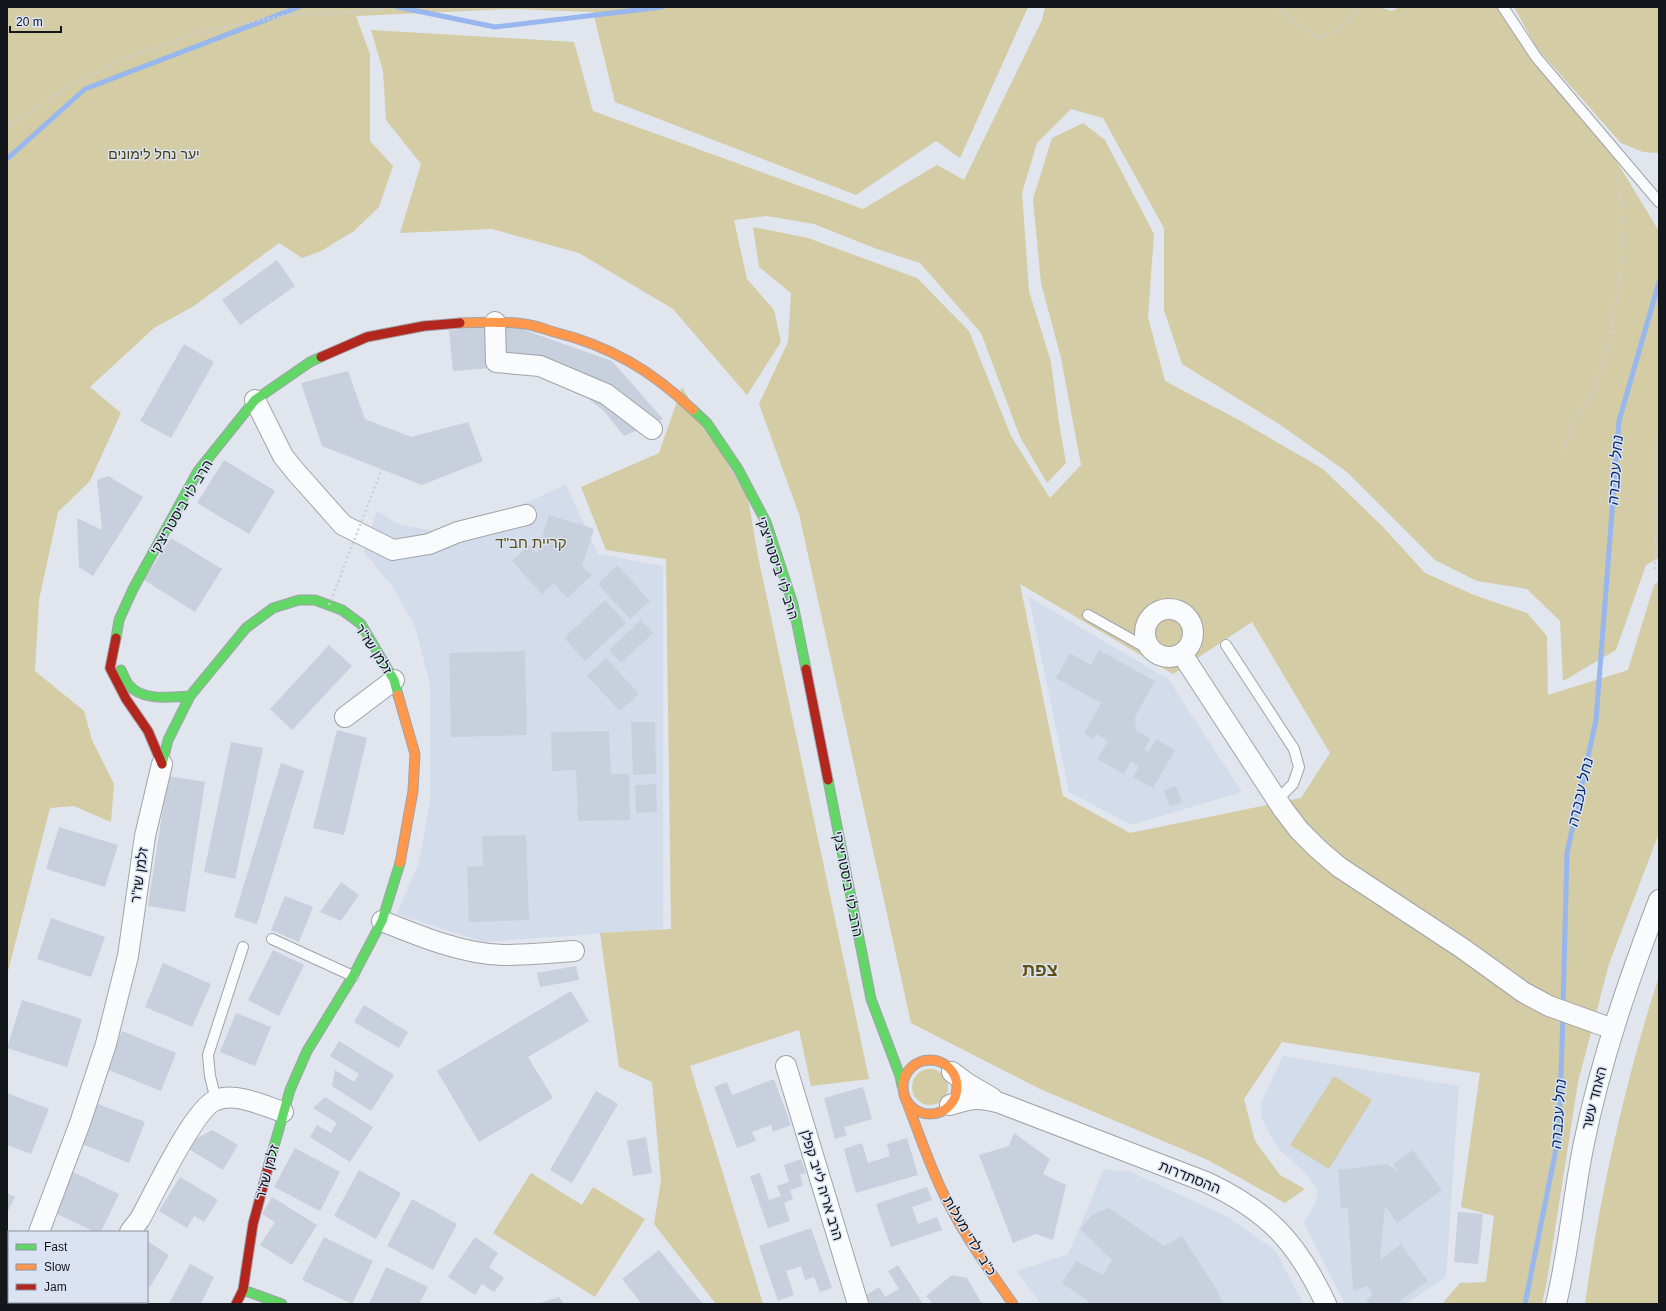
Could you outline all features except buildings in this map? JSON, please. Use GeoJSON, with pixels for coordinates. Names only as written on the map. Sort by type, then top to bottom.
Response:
{"type":"FeatureCollection","features":[{"type":"Feature","properties":{"kind":"street","name":"הרב לוי ביסטריצקי"},"geometry":{"type":"LineString","coordinates":[[162,764],[148,731],[126,699],[110,668],[119,620],[133,589],[198,471],[255,400],[310,362],[368,337],[432,325],[495,322],[525,324],[563,334],[605,348],[636,365],[673,391],[707,423],[738,469],[766,522],[793,604],[874,1008],[890,1046],[903,1091]]}},
{"type":"Feature","properties":{"kind":"street"},"geometry":{"type":"LineString","coordinates":[[495,322],[496,362],[540,366],[606,394],[652,429]]}},
{"type":"Feature","properties":{"kind":"street"},"geometry":{"type":"LineString","coordinates":[[255,400],[283,456],[343,525],[393,550],[430,544],[458,532],[526,515]]}},
{"type":"Feature","properties":{"kind":"street","name":"זלמן שז\"ר"},"geometry":{"type":"LineString","coordinates":[[38,1231],[80,1123],[108,1037],[128,956],[145,836],[168,740],[190,696],[246,628],[273,608],[299,600],[315,600],[329,604],[342,610],[361,624],[394,680],[415,754],[414,792],[403,850],[382,921],[353,976],[307,1052],[290,1090],[253,1224],[243,1290],[236,1304]]}},
{"type":"Feature","properties":{"kind":"street"},"geometry":{"type":"LineString","coordinates":[[1174,609],[1182,612],[1189,618],[1192,626],[1193,641],[1189,648],[1176,657],[1159,655],[1152,650],[1147,643],[1145,635],[1149,619],[1155,613],[1162,610],[1174,609]]}},
{"type":"Feature","properties":{"kind":"street"},"geometry":{"type":"LineString","coordinates":[[113,653],[129,685],[140,693],[153,697],[190,696]]}},
{"type":"Feature","properties":{"kind":"street"},"geometry":{"type":"LineString","coordinates":[[1182,654],[1277,800],[1299,830],[1318,849],[1339,867],[1462,948],[1523,992],[1549,1006],[1613,1029]]}},
{"type":"Feature","properties":{"kind":"street"},"geometry":{"type":"LineString","coordinates":[[345,717],[394,680]]}},
{"type":"Feature","properties":{"kind":"street","name":"האחד עשר"},"geometry":{"type":"LineString","coordinates":[[1556,1304],[1583,1144],[1595,1092],[1629,979],[1659,900]]}},
{"type":"Feature","properties":{"kind":"street"},"geometry":{"type":"LineString","coordinates":[[382,921],[433,940],[473,951],[502,955],[574,952]]}},
{"type":"Feature","properties":{"kind":"street","name":"הרב לוי ביסטריצקי"},"geometry":{"type":"LineString","coordinates":[[874,1008],[883,1025],[898,1040]]}},
{"type":"Feature","properties":{"kind":"street"},"geometry":{"type":"LineString","coordinates":[[918,1054],[944,1067],[956,1081],[957,1087],[955,1096],[943,1109],[933,1124]]}},
{"type":"Feature","properties":{"kind":"street"},"geometry":{"type":"LineString","coordinates":[[943,1109],[927,1114],[918,1112],[908,1103],[903,1091],[905,1076],[910,1068],[924,1060],[944,1067]]}},
{"type":"Feature","properties":{"kind":"street","name":"הרב אריה לייב קפלן"},"geometry":{"type":"LineString","coordinates":[[786,1066],[858,1304]]}},
{"type":"Feature","properties":{"kind":"street","name":"ההסתדרות"},"geometry":{"type":"LineString","coordinates":[[944,1067],[986,1095],[1010,1107]]}},
{"type":"Feature","properties":{"kind":"street","name":"כ\"ב ילדי מעלות"},"geometry":{"type":"LineString","coordinates":[[903,1091],[940,1185],[953,1213],[970,1242],[1013,1304]]}},
{"type":"Feature","properties":{"kind":"street"},"geometry":{"type":"LineString","coordinates":[[131,1231],[140,1219],[192,1123],[206,1106],[216,1100],[239,1098],[283,1112]]}},
{"type":"Feature","properties":{"kind":"street","name":"ההסתדרות"},"geometry":{"type":"LineString","coordinates":[[943,1109],[973,1099],[983,1098],[1206,1182],[1232,1194],[1270,1222],[1285,1238],[1301,1257],[1314,1278],[1326,1304]]}},
{"type":"Feature","properties":{"kind":"street","name":"כ\"ב ילדי מעלות"},"geometry":{"type":"LineString","coordinates":[[930,1134],[929,1146],[933,1165]]}},
{"type":"Feature","properties":{"kind":"street"},"geometry":{"type":"LineString","coordinates":[[243,1290],[282,1304]]}},
{"type":"Feature","properties":{"kind":"lane"},"geometry":{"type":"LineString","coordinates":[[1503,7],[1536,57],[1659,202]]}},
{"type":"Feature","properties":{"kind":"lane"},"geometry":{"type":"LineString","coordinates":[[1088,615],[1159,655]]}},
{"type":"Feature","properties":{"kind":"lane"},"geometry":{"type":"LineString","coordinates":[[1226,645],[1294,750],[1300,767],[1293,784],[1277,800]]}},
{"type":"Feature","properties":{"kind":"lane"},"geometry":{"type":"LineString","coordinates":[[272,939],[353,976]]}},
{"type":"Feature","properties":{"kind":"lane"},"geometry":{"type":"LineString","coordinates":[[216,1100],[210,1076],[208,1055],[243,947]]}},
{"type":"Feature","properties":{"kind":"path"},"geometry":{"type":"LineString","coordinates":[[7,127],[69,86],[126,58],[200,32],[286,15],[347,14],[391,7]]}},
{"type":"Feature","properties":{"kind":"path"},"geometry":{"type":"LineString","coordinates":[[567,7],[612,7]]}},
{"type":"Feature","properties":{"kind":"path"},"geometry":{"type":"LineString","coordinates":[[1211,7],[1275,7],[1300,27],[1318,38],[1335,32],[1363,7]]}},
{"type":"Feature","properties":{"kind":"path"},"geometry":{"type":"LineString","coordinates":[[1564,452],[1574,418],[1591,396],[1609,348],[1623,252],[1622,209],[1615,165],[1619,155]]}},
{"type":"Feature","properties":{"kind":"path"},"geometry":{"type":"LineString","coordinates":[[1655,569],[1656,455],[1659,426]]}},
{"type":"Feature","properties":{"kind":"path"},"geometry":{"type":"LineString","coordinates":[[329,604],[382,469]]}},
{"type":"Feature","properties":{"kind":"shaded area"},"geometry":{"type":"Polygon","coordinates":[[[566,485],[598,554],[663,566],[663,929],[483,942],[397,914],[419,862],[430,801],[430,684],[415,626],[392,586],[364,552],[377,511],[398,524],[443,533],[471,527],[566,485]]]}},
{"type":"Feature","properties":{"kind":"shaded area"},"geometry":{"type":"Polygon","coordinates":[[[1029,597],[1168,679],[1242,792],[1131,825],[1069,792],[1029,597]]]}},
{"type":"Feature","properties":{"kind":"shaded area"},"geometry":{"type":"Polygon","coordinates":[[[1283,1056],[1459,1086],[1446,1277],[1406,1304],[1345,1304],[1304,1223],[1315,1204],[1318,1191],[1308,1176],[1277,1147],[1261,1117],[1261,1103],[1283,1056]]]}},
{"type":"Feature","properties":{"kind":"shaded area"},"geometry":{"type":"Polygon","coordinates":[[[1104,1169],[1131,1172],[1228,1217],[1275,1250],[1303,1304],[1041,1304],[1017,1271],[1068,1254],[1104,1169]]]}},
{"type":"Feature","properties":{"kind":"green space","name":"יער נחל לימונים"},"geometry":{"type":"Polygon","coordinates":[[[7,7],[1028,7],[960,158],[936,141],[856,195],[615,102],[593,12],[512,9],[356,16],[370,54],[370,141],[393,166],[379,207],[354,231],[321,251],[302,258],[279,243],[194,306],[154,328],[90,387],[121,413],[90,481],[58,512],[39,600],[35,671],[84,711],[92,740],[114,784],[111,822],[74,806],[50,808],[7,975],[7,7]]]}},
{"type":"Feature","properties":{"kind":"green space"},"geometry":{"type":"Polygon","coordinates":[[[1045,7],[1378,7],[1392,11],[1400,7],[1499,7],[1612,154],[1659,231],[1659,558],[1646,565],[1616,650],[1563,681],[1560,621],[1527,589],[1477,581],[1435,560],[1347,472],[1279,424],[1182,364],[1164,310],[1164,228],[1103,118],[1071,109],[1037,143],[1022,193],[1029,291],[1051,362],[1066,463],[1047,483],[1020,437],[981,333],[920,263],[877,249],[814,224],[767,216],[734,220],[747,279],[774,310],[781,342],[747,395],[673,309],[579,253],[492,229],[400,233],[421,164],[386,120],[383,71],[371,30],[574,42],[593,111],[863,209],[937,165],[964,180],[1042,20],[1045,7]]]}},
{"type":"Feature","properties":{"kind":"green space"},"geometry":{"type":"Polygon","coordinates":[[[1514,7],[1659,7],[1659,153],[1643,152],[1621,143],[1536,47],[1514,7]]]}},
{"type":"Feature","properties":{"kind":"green space"},"geometry":{"type":"Polygon","coordinates":[[[1083,123],[1105,140],[1154,234],[1148,317],[1165,381],[1237,419],[1323,469],[1382,526],[1425,573],[1474,595],[1527,613],[1547,636],[1548,695],[1628,670],[1654,585],[1659,581],[1659,833],[1609,964],[1578,1082],[1547,1281],[1542,1304],[1442,1304],[1460,1283],[1486,1282],[1494,1216],[1461,1207],[1480,1073],[1282,1042],[1244,1099],[1255,1141],[1280,1175],[1305,1189],[1285,1203],[1208,1160],[1040,1089],[911,1023],[799,514],[759,404],[788,342],[791,293],[759,267],[753,227],[808,238],[917,278],[969,331],[1011,436],[1050,498],[1081,465],[1061,358],[1041,283],[1033,199],[1052,138],[1083,123]],[[1020,584],[1063,796],[1130,833],[1301,798],[1330,753],[1252,622],[1173,674],[1020,584]]]}},
{"type":"Feature","properties":{"kind":"green space"},"geometry":{"type":"Polygon","coordinates":[[[682,387],[748,498],[758,556],[869,1079],[811,1086],[799,1030],[690,1066],[763,1304],[716,1304],[654,1224],[661,1180],[652,1082],[619,1067],[600,933],[671,929],[666,559],[606,550],[581,487],[659,453],[682,387]]]}},
{"type":"Feature","properties":{"kind":"green space"},"geometry":{"type":"Polygon","coordinates":[[[1659,976],[1659,1304],[1585,1304],[1598,1221],[1615,1138],[1635,1056],[1659,976]]]}},
{"type":"Feature","properties":{"kind":"green space"},"geometry":{"type":"Polygon","coordinates":[[[930,1069],[943,1074],[948,1087],[943,1100],[930,1105],[917,1100],[912,1087],[917,1074],[930,1069]]]}},
{"type":"Feature","properties":{"kind":"green space"},"geometry":{"type":"Polygon","coordinates":[[[1334,1076],[1372,1100],[1329,1169],[1290,1145],[1334,1076]]]}},
{"type":"Feature","properties":{"kind":"green space"},"geometry":{"type":"Polygon","coordinates":[[[531,1173],[582,1205],[593,1187],[645,1219],[595,1297],[493,1233],[531,1173]]]}},
{"type":"Feature","properties":{"kind":"waterway"},"geometry":{"type":"LineString","coordinates":[[7,159],[85,89],[299,7]]}},
{"type":"Feature","properties":{"kind":"waterway"},"geometry":{"type":"LineString","coordinates":[[398,7],[495,27],[662,7]]}},
{"type":"Feature","properties":{"kind":"waterway","name":"נחל עכברה"},"geometry":{"type":"LineString","coordinates":[[1563,1006],[1567,853],[1596,720],[1619,421],[1659,282]]}},
{"type":"Feature","properties":{"kind":"waterway","name":"נחל עכברה"},"geometry":{"type":"LineString","coordinates":[[1525,1304],[1559,1134],[1563,1014]]}},
{"type":"Feature","properties":{"kind":"traffic: fast"},"geometry":{"type":"LineString","coordinates":[[116,638],[119,620],[133,589],[198,471],[255,400],[310,362],[321,357]]}},
{"type":"Feature","properties":{"kind":"traffic: fast"},"geometry":{"type":"LineString","coordinates":[[693,410],[707,423],[738,469],[766,522],[793,604],[806,669]]}},
{"type":"Feature","properties":{"kind":"traffic: fast"},"geometry":{"type":"LineString","coordinates":[[162,764],[168,740],[190,696],[246,628],[273,608],[299,600],[315,600],[342,610],[361,624],[394,680],[398,695]]}},
{"type":"Feature","properties":{"kind":"traffic: fast"},"geometry":{"type":"LineString","coordinates":[[121,670],[128,684],[141,694],[157,697],[190,696]]}},
{"type":"Feature","properties":{"kind":"traffic: fast"},"geometry":{"type":"LineString","coordinates":[[828,780],[871,999],[900,1076],[902,1086]]}},
{"type":"Feature","properties":{"kind":"traffic: fast"},"geometry":{"type":"LineString","coordinates":[[269,1164],[290,1090],[307,1051],[353,976],[382,921],[400,863]]}},
{"type":"Feature","properties":{"kind":"traffic: fast"},"geometry":{"type":"LineString","coordinates":[[243,1290],[282,1304]]}},
{"type":"Feature","properties":{"kind":"traffic: slow"},"geometry":{"type":"LineString","coordinates":[[460,323],[516,323],[535,326],[593,344],[612,352],[645,371],[693,410]]}},
{"type":"Feature","properties":{"kind":"traffic: slow"},"geometry":{"type":"LineString","coordinates":[[398,695],[415,754],[413,791],[400,863]]}},
{"type":"Feature","properties":{"kind":"traffic: slow"},"geometry":{"type":"LineString","coordinates":[[930,1060],[940,1062],[949,1068],[955,1077],[957,1087],[955,1097],[949,1106],[940,1112],[930,1114],[920,1112],[911,1106],[905,1097],[903,1087],[905,1077],[911,1068],[920,1062],[930,1060]]}},
{"type":"Feature","properties":{"kind":"traffic: slow"},"geometry":{"type":"LineString","coordinates":[[904,1095],[933,1171],[946,1200],[975,1249],[1013,1304]]}},
{"type":"Feature","properties":{"kind":"traffic: jam"},"geometry":{"type":"LineString","coordinates":[[321,357],[367,337],[424,326],[460,323]]}},
{"type":"Feature","properties":{"kind":"traffic: jam"},"geometry":{"type":"LineString","coordinates":[[116,638],[110,668],[126,699],[148,731],[162,764]]}},
{"type":"Feature","properties":{"kind":"traffic: jam"},"geometry":{"type":"LineString","coordinates":[[806,669],[828,780]]}},
{"type":"Feature","properties":{"kind":"traffic: jam"},"geometry":{"type":"LineString","coordinates":[[236,1304],[243,1290],[253,1224],[269,1164]]}},
{"type":"Feature","properties":{"kind":"district","name":"קריית חב\"ד"},"geometry":{"type":"Point","coordinates":[531,542]}},
{"type":"Feature","properties":{"kind":"district","name":"צפת"},"geometry":{"type":"Point","coordinates":[1040,970]}}]}
